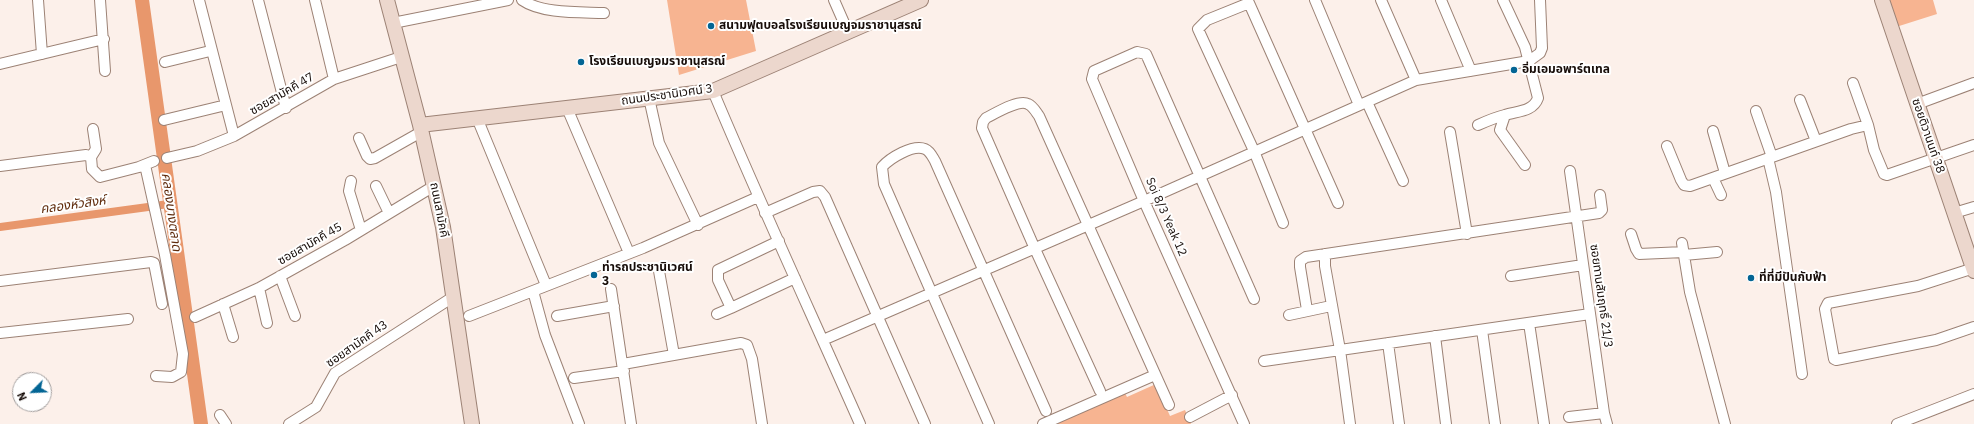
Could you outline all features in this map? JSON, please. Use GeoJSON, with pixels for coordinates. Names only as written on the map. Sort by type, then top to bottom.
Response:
{"type":"FeatureCollection","features":[{"type":"Feature","properties":{"kind":"street"},"geometry":{"type":"LineString","coordinates":[[38,0],[42,54]]}},
{"type":"Feature","properties":{"kind":"street"},"geometry":{"type":"LineString","coordinates":[[100,0],[105,71]]}},
{"type":"Feature","properties":{"kind":"street"},"geometry":{"type":"LineString","coordinates":[[198,0],[210,51],[234,136]]}},
{"type":"Feature","properties":{"kind":"street"},"geometry":{"type":"LineString","coordinates":[[258,0],[286,108]]}},
{"type":"Feature","properties":{"kind":"street"},"geometry":{"type":"LineString","coordinates":[[315,0],[334,79]]}},
{"type":"Feature","properties":{"kind":"street","name":"ถนนสามัคคี"},"geometry":{"type":"LineString","coordinates":[[387,0],[420,128],[443,227],[472,424]]}},
{"type":"Feature","properties":{"kind":"street"},"geometry":{"type":"LineString","coordinates":[[393,23],[508,0]]}},
{"type":"Feature","properties":{"kind":"street"},"geometry":{"type":"LineString","coordinates":[[522,0],[534,7],[549,5],[604,13]]}},
{"type":"Feature","properties":{"kind":"street"},"geometry":{"type":"LineString","coordinates":[[834,0],[848,32]]}},
{"type":"Feature","properties":{"kind":"street","name":"ถนนประชานิเวศน์ 3"},"geometry":{"type":"LineString","coordinates":[[420,128],[477,118],[713,91],[848,32],[901,4],[921,0]]}},
{"type":"Feature","properties":{"kind":"street"},"geometry":{"type":"LineString","coordinates":[[1315,0],[1363,103],[1403,181]]}},
{"type":"Feature","properties":{"kind":"street"},"geometry":{"type":"LineString","coordinates":[[1381,0],[1416,80]]}},
{"type":"Feature","properties":{"kind":"street"},"geometry":{"type":"LineString","coordinates":[[1441,0],[1471,71]]}},
{"type":"Feature","properties":{"kind":"street"},"geometry":{"type":"LineString","coordinates":[[1478,125],[1505,115],[1522,112],[1536,103],[1538,98],[1529,61],[1503,0]]}},
{"type":"Feature","properties":{"kind":"street"},"geometry":{"type":"LineString","coordinates":[[823,340],[1088,226],[1305,128],[1416,80],[1529,61],[1540,53],[1542,48],[1540,0]]}},
{"type":"Feature","properties":{"kind":"street","name":"ซอยติวานนท์ 38"},"geometry":{"type":"LineString","coordinates":[[1882,0],[1974,269]]}},
{"type":"Feature","properties":{"kind":"street"},"geometry":{"type":"LineString","coordinates":[[1283,223],[1254,151],[1198,29],[1207,20],[1249,3],[1338,203]]}},
{"type":"Feature","properties":{"kind":"street"},"geometry":{"type":"LineString","coordinates":[[0,64],[104,40]]}},
{"type":"Feature","properties":{"kind":"street"},"geometry":{"type":"LineString","coordinates":[[165,62],[210,51]]}},
{"type":"Feature","properties":{"kind":"street","name":"Soi 8/3 Yeak 12"},"geometry":{"type":"LineString","coordinates":[[1199,176],[1146,54],[1137,52],[1094,71],[1092,79],[1144,201],[1244,424]]}},
{"type":"Feature","properties":{"kind":"street","name":"ซอยสามัคคี 47"},"geometry":{"type":"LineString","coordinates":[[172,158],[211,146],[234,136],[286,108],[334,79],[401,57]]}},
{"type":"Feature","properties":{"kind":"street"},"geometry":{"type":"LineString","coordinates":[[1853,83],[1868,125],[1881,170],[1884,174],[1936,159],[1974,145]]}},
{"type":"Feature","properties":{"kind":"street"},"geometry":{"type":"LineString","coordinates":[[1918,104],[1974,83]]}},
{"type":"Feature","properties":{"kind":"street"},"geometry":{"type":"LineString","coordinates":[[713,91],[765,213],[779,241],[860,424]]}},
{"type":"Feature","properties":{"kind":"street"},"geometry":{"type":"LineString","coordinates":[[648,98],[659,143],[698,225]]}},
{"type":"Feature","properties":{"kind":"street"},"geometry":{"type":"LineString","coordinates":[[1800,100],[1816,141]]}},
{"type":"Feature","properties":{"kind":"street"},"geometry":{"type":"LineString","coordinates":[[1100,391],[982,128],[983,122],[986,118],[1020,102],[1027,103],[1032,106],[1039,116],[1169,404]]}},
{"type":"Feature","properties":{"kind":"street"},"geometry":{"type":"LineString","coordinates":[[164,120],[226,105]]}},
{"type":"Feature","properties":{"kind":"street"},"geometry":{"type":"LineString","coordinates":[[567,108],[629,253]]}},
{"type":"Feature","properties":{"kind":"street"},"geometry":{"type":"LineString","coordinates":[[1756,111],[1770,158],[1776,192],[1802,374]]}},
{"type":"Feature","properties":{"kind":"street"},"geometry":{"type":"LineString","coordinates":[[1505,115],[1500,130],[1525,165]]}},
{"type":"Feature","properties":{"kind":"street"},"geometry":{"type":"LineString","coordinates":[[477,118],[546,286]]}},
{"type":"Feature","properties":{"kind":"street"},"geometry":{"type":"LineString","coordinates":[[1667,146],[1684,185],[1690,186],[1851,129],[1868,125]]}},
{"type":"Feature","properties":{"kind":"street"},"geometry":{"type":"LineString","coordinates":[[359,138],[367,156],[370,159],[376,158],[420,128]]}},
{"type":"Feature","properties":{"kind":"street"},"geometry":{"type":"LineString","coordinates":[[93,129],[96,149],[91,157],[92,169],[100,177],[150,163],[183,354],[181,372],[172,377],[156,376]]}},
{"type":"Feature","properties":{"kind":"street"},"geometry":{"type":"LineString","coordinates":[[1713,131],[1725,173]]}},
{"type":"Feature","properties":{"kind":"street"},"geometry":{"type":"LineString","coordinates":[[1450,132],[1467,234]]}},
{"type":"Feature","properties":{"kind":"street"},"geometry":{"type":"LineString","coordinates":[[989,424],[884,184],[881,173],[882,167],[886,162],[915,148],[924,148],[929,152],[935,161],[1046,411]]}},
{"type":"Feature","properties":{"kind":"street"},"geometry":{"type":"LineString","coordinates":[[0,166],[79,155],[91,157]]}},
{"type":"Feature","properties":{"kind":"street","name":"ซอยทานสัมฤทธิ์ 21/3"},"geometry":{"type":"LineString","coordinates":[[1570,171],[1604,413],[1608,424]]}},
{"type":"Feature","properties":{"kind":"street"},"geometry":{"type":"LineString","coordinates":[[1199,176],[1254,299]]}},
{"type":"Feature","properties":{"kind":"street"},"geometry":{"type":"LineString","coordinates":[[1713,178],[1721,195]]}},
{"type":"Feature","properties":{"kind":"street"},"geometry":{"type":"LineString","coordinates":[[351,181],[349,191],[361,230]]}},
{"type":"Feature","properties":{"kind":"street"},"geometry":{"type":"LineString","coordinates":[[376,186],[389,213]]}},
{"type":"Feature","properties":{"kind":"street","name":"ซอยสามัคคี 45"},"geometry":{"type":"LineString","coordinates":[[195,317],[259,288],[361,230],[434,186]]}},
{"type":"Feature","properties":{"kind":"street"},"geometry":{"type":"LineString","coordinates":[[765,213],[813,192],[820,191],[825,196],[925,424]]}},
{"type":"Feature","properties":{"kind":"street"},"geometry":{"type":"LineString","coordinates":[[1306,310],[1300,261],[1306,257],[1467,234],[1601,212],[1600,195]]}},
{"type":"Feature","properties":{"kind":"street"},"geometry":{"type":"LineString","coordinates":[[469,316],[698,225],[758,197]]}},
{"type":"Feature","properties":{"kind":"street"},"geometry":{"type":"LineString","coordinates":[[1954,213],[1974,207]]}},
{"type":"Feature","properties":{"kind":"street"},"geometry":{"type":"LineString","coordinates":[[1631,234],[1636,249],[1640,254],[1684,250],[1717,252]]}},
{"type":"Feature","properties":{"kind":"street"},"geometry":{"type":"LineString","coordinates":[[730,308],[718,280],[718,270],[779,241]]}},
{"type":"Feature","properties":{"kind":"street"},"geometry":{"type":"LineString","coordinates":[[1684,250],[1690,292],[1726,424]]}},
{"type":"Feature","properties":{"kind":"street"},"geometry":{"type":"LineString","coordinates":[[1326,254],[1325,266],[1340,350],[1350,424]]}},
{"type":"Feature","properties":{"kind":"street"},"geometry":{"type":"LineString","coordinates":[[0,281],[150,262],[154,263],[157,270],[162,304]]}},
{"type":"Feature","properties":{"kind":"street"},"geometry":{"type":"LineString","coordinates":[[1511,276],[1583,265]]}},
{"type":"Feature","properties":{"kind":"street"},"geometry":{"type":"LineString","coordinates":[[1974,269],[1918,286],[1828,303],[1825,309],[1834,359],[1836,360],[1936,340],[1974,327]]}},
{"type":"Feature","properties":{"kind":"street"},"geometry":{"type":"LineString","coordinates":[[659,271],[674,355]]}},
{"type":"Feature","properties":{"kind":"street"},"geometry":{"type":"LineString","coordinates":[[280,276],[295,316]]}},
{"type":"Feature","properties":{"kind":"street"},"geometry":{"type":"LineString","coordinates":[[717,314],[795,278]]}},
{"type":"Feature","properties":{"kind":"street"},"geometry":{"type":"LineString","coordinates":[[259,288],[267,323]]}},
{"type":"Feature","properties":{"kind":"street"},"geometry":{"type":"LineString","coordinates":[[611,289],[631,424]]}},
{"type":"Feature","properties":{"kind":"street"},"geometry":{"type":"LineString","coordinates":[[533,290],[545,335],[579,424]]}},
{"type":"Feature","properties":{"kind":"street","name":"ซอยสามัคคี 43"},"geometry":{"type":"LineString","coordinates":[[289,424],[316,407],[335,373],[453,297]]}},
{"type":"Feature","properties":{"kind":"street"},"geometry":{"type":"LineString","coordinates":[[223,304],[233,337]]}},
{"type":"Feature","properties":{"kind":"street"},"geometry":{"type":"LineString","coordinates":[[557,316],[614,306]]}},
{"type":"Feature","properties":{"kind":"street"},"geometry":{"type":"LineString","coordinates":[[1289,315],[1306,310],[1331,306]]}},
{"type":"Feature","properties":{"kind":"street"},"geometry":{"type":"LineString","coordinates":[[1264,361],[1590,314]]}},
{"type":"Feature","properties":{"kind":"street"},"geometry":{"type":"LineString","coordinates":[[0,333],[128,319]]}},
{"type":"Feature","properties":{"kind":"street"},"geometry":{"type":"LineString","coordinates":[[1530,323],[1544,424]]}},
{"type":"Feature","properties":{"kind":"street"},"geometry":{"type":"LineString","coordinates":[[1482,330],[1495,424]]}},
{"type":"Feature","properties":{"kind":"street"},"geometry":{"type":"LineString","coordinates":[[1434,336],[1446,424]]}},
{"type":"Feature","properties":{"kind":"street"},"geometry":{"type":"LineString","coordinates":[[574,378],[674,355],[741,343],[747,345],[752,359],[762,424]]}},
{"type":"Feature","properties":{"kind":"street"},"geometry":{"type":"LineString","coordinates":[[1388,343],[1399,424]]}},
{"type":"Feature","properties":{"kind":"street"},"geometry":{"type":"LineString","coordinates":[[1043,424],[1155,375]]}},
{"type":"Feature","properties":{"kind":"street"},"geometry":{"type":"LineString","coordinates":[[1897,424],[1974,394]]}},
{"type":"Feature","properties":{"kind":"street"},"geometry":{"type":"LineString","coordinates":[[1190,417],[1232,396]]}},
{"type":"Feature","properties":{"kind":"street"},"geometry":{"type":"LineString","coordinates":[[1569,417],[1604,413]]}},
{"type":"Feature","properties":{"kind":"street"},"geometry":{"type":"LineString","coordinates":[[220,415],[226,424]]}},
{"type":"Feature","properties":{"kind":"shaded area","name":"สนามฟุตบอลโรงเรียนเบญจมราชานุสรณ์"},"geometry":{"type":"Polygon","coordinates":[[[667,0],[746,0],[756,51],[679,75],[667,0]]]}},
{"type":"Feature","properties":{"kind":"shaded area"},"geometry":{"type":"Polygon","coordinates":[[[1887,0],[1933,0],[1937,14],[1896,27],[1887,0]]]}},
{"type":"Feature","properties":{"kind":"shaded area"},"geometry":{"type":"Polygon","coordinates":[[[1156,384],[1170,416],[1185,410],[1191,424],[1054,424],[1125,393],[1127,397],[1156,384]]]}},
{"type":"Feature","properties":{"kind":"waterway","name":"คลองบางตลาด"},"geometry":{"type":"LineString","coordinates":[[142,0],[201,424]]}},
{"type":"Feature","properties":{"kind":"waterway","name":"คลองหัวสิงห์"},"geometry":{"type":"LineString","coordinates":[[161,205],[170,204]]}},
{"type":"Feature","properties":{"kind":"waterway","name":"คลองหัวสิงห์"},"geometry":{"type":"LineString","coordinates":[[0,227],[148,207]]}},
{"type":"Feature","properties":{"kind":"place","name":"สนามฟุตบอลโรงเรียนเบญจมราชานุสรณ์"},"geometry":{"type":"Point","coordinates":[711,26]}},
{"type":"Feature","properties":{"kind":"place","name":"โรงเรียนเบญจมราชานุสรณ์"},"geometry":{"type":"Point","coordinates":[581,62]}},
{"type":"Feature","properties":{"kind":"place","name":"อิ่มเอมอพาร์ตเทล"},"geometry":{"type":"Point","coordinates":[1514,70]}},
{"type":"Feature","properties":{"kind":"place","name":"ท่ารถประชานิเวศน์ 3"},"geometry":{"type":"Point","coordinates":[594,275]}},
{"type":"Feature","properties":{"kind":"place","name":"ที่ที่มีปันกับฟ้า"},"geometry":{"type":"Point","coordinates":[1751,278]}}]}
